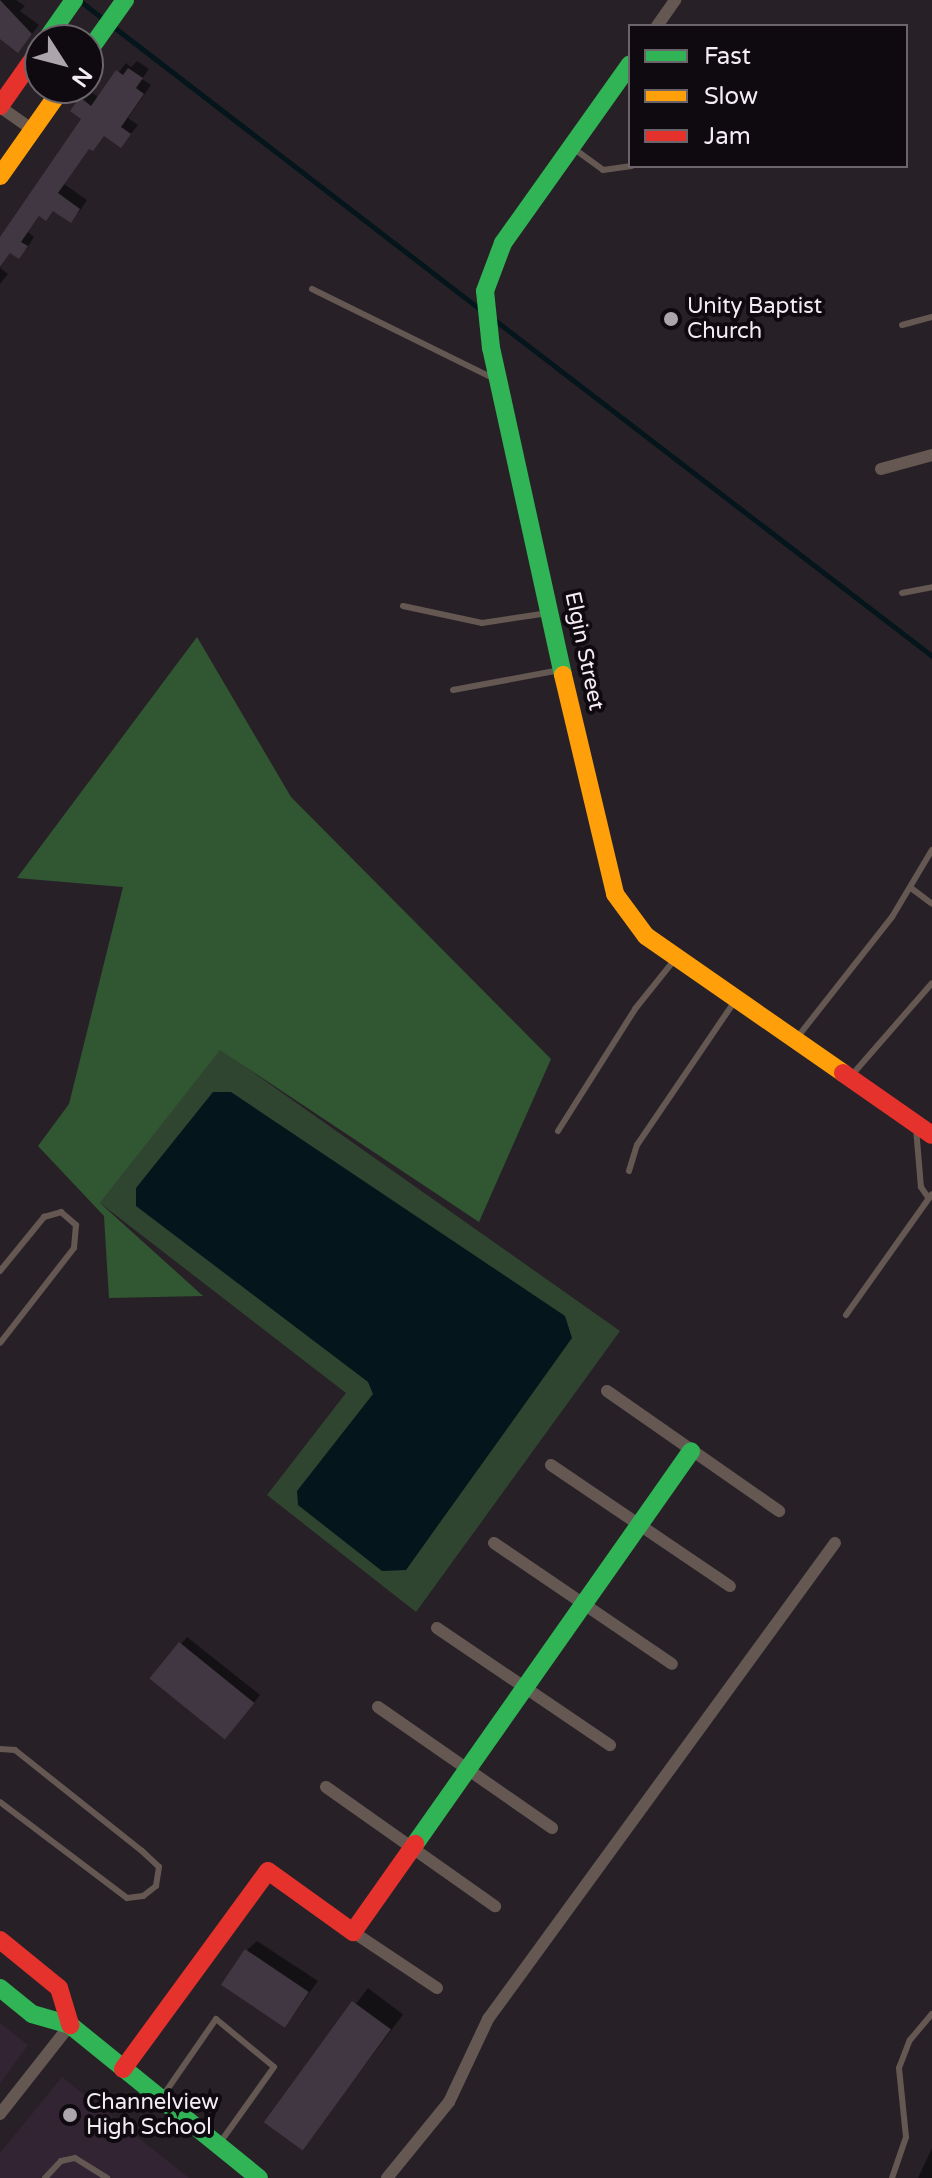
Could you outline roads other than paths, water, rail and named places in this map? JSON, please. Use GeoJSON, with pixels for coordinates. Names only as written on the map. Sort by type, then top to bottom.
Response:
{"type":"FeatureCollection","features":[{"type":"Feature","properties":{"kind":"street"},"geometry":{"type":"LineString","coordinates":[[57,24],[74,0]]}},
{"type":"Feature","properties":{"kind":"street"},"geometry":{"type":"LineString","coordinates":[[104,30],[125,0]]}},
{"type":"Feature","properties":{"kind":"street"},"geometry":{"type":"LineString","coordinates":[[658,24],[675,0]]}},
{"type":"Feature","properties":{"kind":"street","name":"Elgin Street"},"geometry":{"type":"LineString","coordinates":[[628,67],[490,266],[487,327],[615,894],[646,936],[675,959],[932,1135]]}},
{"type":"Feature","properties":{"kind":"street"},"geometry":{"type":"LineString","coordinates":[[24,72],[0,106],[33,130]]}},
{"type":"Feature","properties":{"kind":"street"},"geometry":{"type":"LineString","coordinates":[[0,176],[51,104]]}},
{"type":"Feature","properties":{"kind":"street"},"geometry":{"type":"LineString","coordinates":[[881,469],[932,455]]}},
{"type":"Feature","properties":{"kind":"street"},"geometry":{"type":"LineString","coordinates":[[607,1391],[779,1511]]}},
{"type":"Feature","properties":{"kind":"street"},"geometry":{"type":"LineString","coordinates":[[353,1932],[691,1451]]}},
{"type":"Feature","properties":{"kind":"street"},"geometry":{"type":"LineString","coordinates":[[551,1465],[730,1586]]}},
{"type":"Feature","properties":{"kind":"street"},"geometry":{"type":"LineString","coordinates":[[494,1543],[672,1664]]}},
{"type":"Feature","properties":{"kind":"street"},"geometry":{"type":"LineString","coordinates":[[387,2178],[449,2102],[488,2019],[835,1543]]}},
{"type":"Feature","properties":{"kind":"street"},"geometry":{"type":"LineString","coordinates":[[437,1628],[610,1745]]}},
{"type":"Feature","properties":{"kind":"street"},"geometry":{"type":"LineString","coordinates":[[378,1707],[552,1828]]}},
{"type":"Feature","properties":{"kind":"street"},"geometry":{"type":"LineString","coordinates":[[326,1787],[495,1906]]}},
{"type":"Feature","properties":{"kind":"street"},"geometry":{"type":"LineString","coordinates":[[123,2069],[268,1871],[437,1988]]}},
{"type":"Feature","properties":{"kind":"street"},"geometry":{"type":"LineString","coordinates":[[0,1940],[59,1988],[70,2025]]}},
{"type":"Feature","properties":{"kind":"street"},"geometry":{"type":"LineString","coordinates":[[0,1988],[32,2014],[70,2025],[259,2178]]}},
{"type":"Feature","properties":{"kind":"street"},"geometry":{"type":"LineString","coordinates":[[0,2114],[70,2025]]}},
{"type":"Feature","properties":{"kind":"lane"},"geometry":{"type":"LineString","coordinates":[[571,147],[603,170],[628,167]]}},
{"type":"Feature","properties":{"kind":"lane"},"geometry":{"type":"LineString","coordinates":[[312,289],[498,381]]}},
{"type":"Feature","properties":{"kind":"lane"},"geometry":{"type":"LineString","coordinates":[[902,325],[932,317]]}},
{"type":"Feature","properties":{"kind":"lane"},"geometry":{"type":"LineString","coordinates":[[902,593],[932,587]]}},
{"type":"Feature","properties":{"kind":"lane"},"geometry":{"type":"LineString","coordinates":[[403,606],[482,623],[551,613]]}},
{"type":"Feature","properties":{"kind":"lane"},"geometry":{"type":"LineString","coordinates":[[453,690],[563,669]]}},
{"type":"Feature","properties":{"kind":"lane"},"geometry":{"type":"LineString","coordinates":[[794,1042],[911,888],[932,850]]}},
{"type":"Feature","properties":{"kind":"lane"},"geometry":{"type":"LineString","coordinates":[[911,888],[932,904]]}},
{"type":"Feature","properties":{"kind":"lane"},"geometry":{"type":"LineString","coordinates":[[558,1131],[617,1034],[675,959]]}},
{"type":"Feature","properties":{"kind":"lane"},"geometry":{"type":"LineString","coordinates":[[848,1078],[932,983]]}},
{"type":"Feature","properties":{"kind":"lane"},"geometry":{"type":"LineString","coordinates":[[629,1171],[637,1145],[735,1001]]}},
{"type":"Feature","properties":{"kind":"lane"},"geometry":{"type":"LineString","coordinates":[[846,1315],[930,1195],[921,1187],[916,1124]]}},
{"type":"Feature","properties":{"kind":"lane"},"geometry":{"type":"LineString","coordinates":[[0,1271],[44,1217],[61,1212],[76,1225],[78,1240],[0,1343]]}},
{"type":"Feature","properties":{"kind":"lane"},"geometry":{"type":"LineString","coordinates":[[0,1749],[15,1750],[142,1851],[159,1867],[156,1886],[143,1896],[127,1898],[0,1802]]}},
{"type":"Feature","properties":{"kind":"lane"},"geometry":{"type":"LineString","coordinates":[[892,2178],[906,2137],[899,2068],[910,2040],[932,2014]]}},
{"type":"Feature","properties":{"kind":"lane"},"geometry":{"type":"LineString","coordinates":[[160,2100],[216,2019],[274,2067],[218,2145]]}},
{"type":"Feature","properties":{"kind":"lane"},"geometry":{"type":"LineString","coordinates":[[45,2178],[61,2161],[75,2158],[107,2178]]}},
{"type":"Feature","properties":{"kind":"waterway"},"geometry":{"type":"LineString","coordinates":[[80,1],[481,310]]}},
{"type":"Feature","properties":{"kind":"waterway"},"geometry":{"type":"LineString","coordinates":[[492,318],[932,656]]}},
{"type":"Feature","properties":{"kind":"place","name":"Unity Baptist Church"},"geometry":{"type":"Point","coordinates":[671,319]}},
{"type":"Feature","properties":{"kind":"place","name":"Channelview High School"},"geometry":{"type":"Point","coordinates":[70,2115]}}]}
